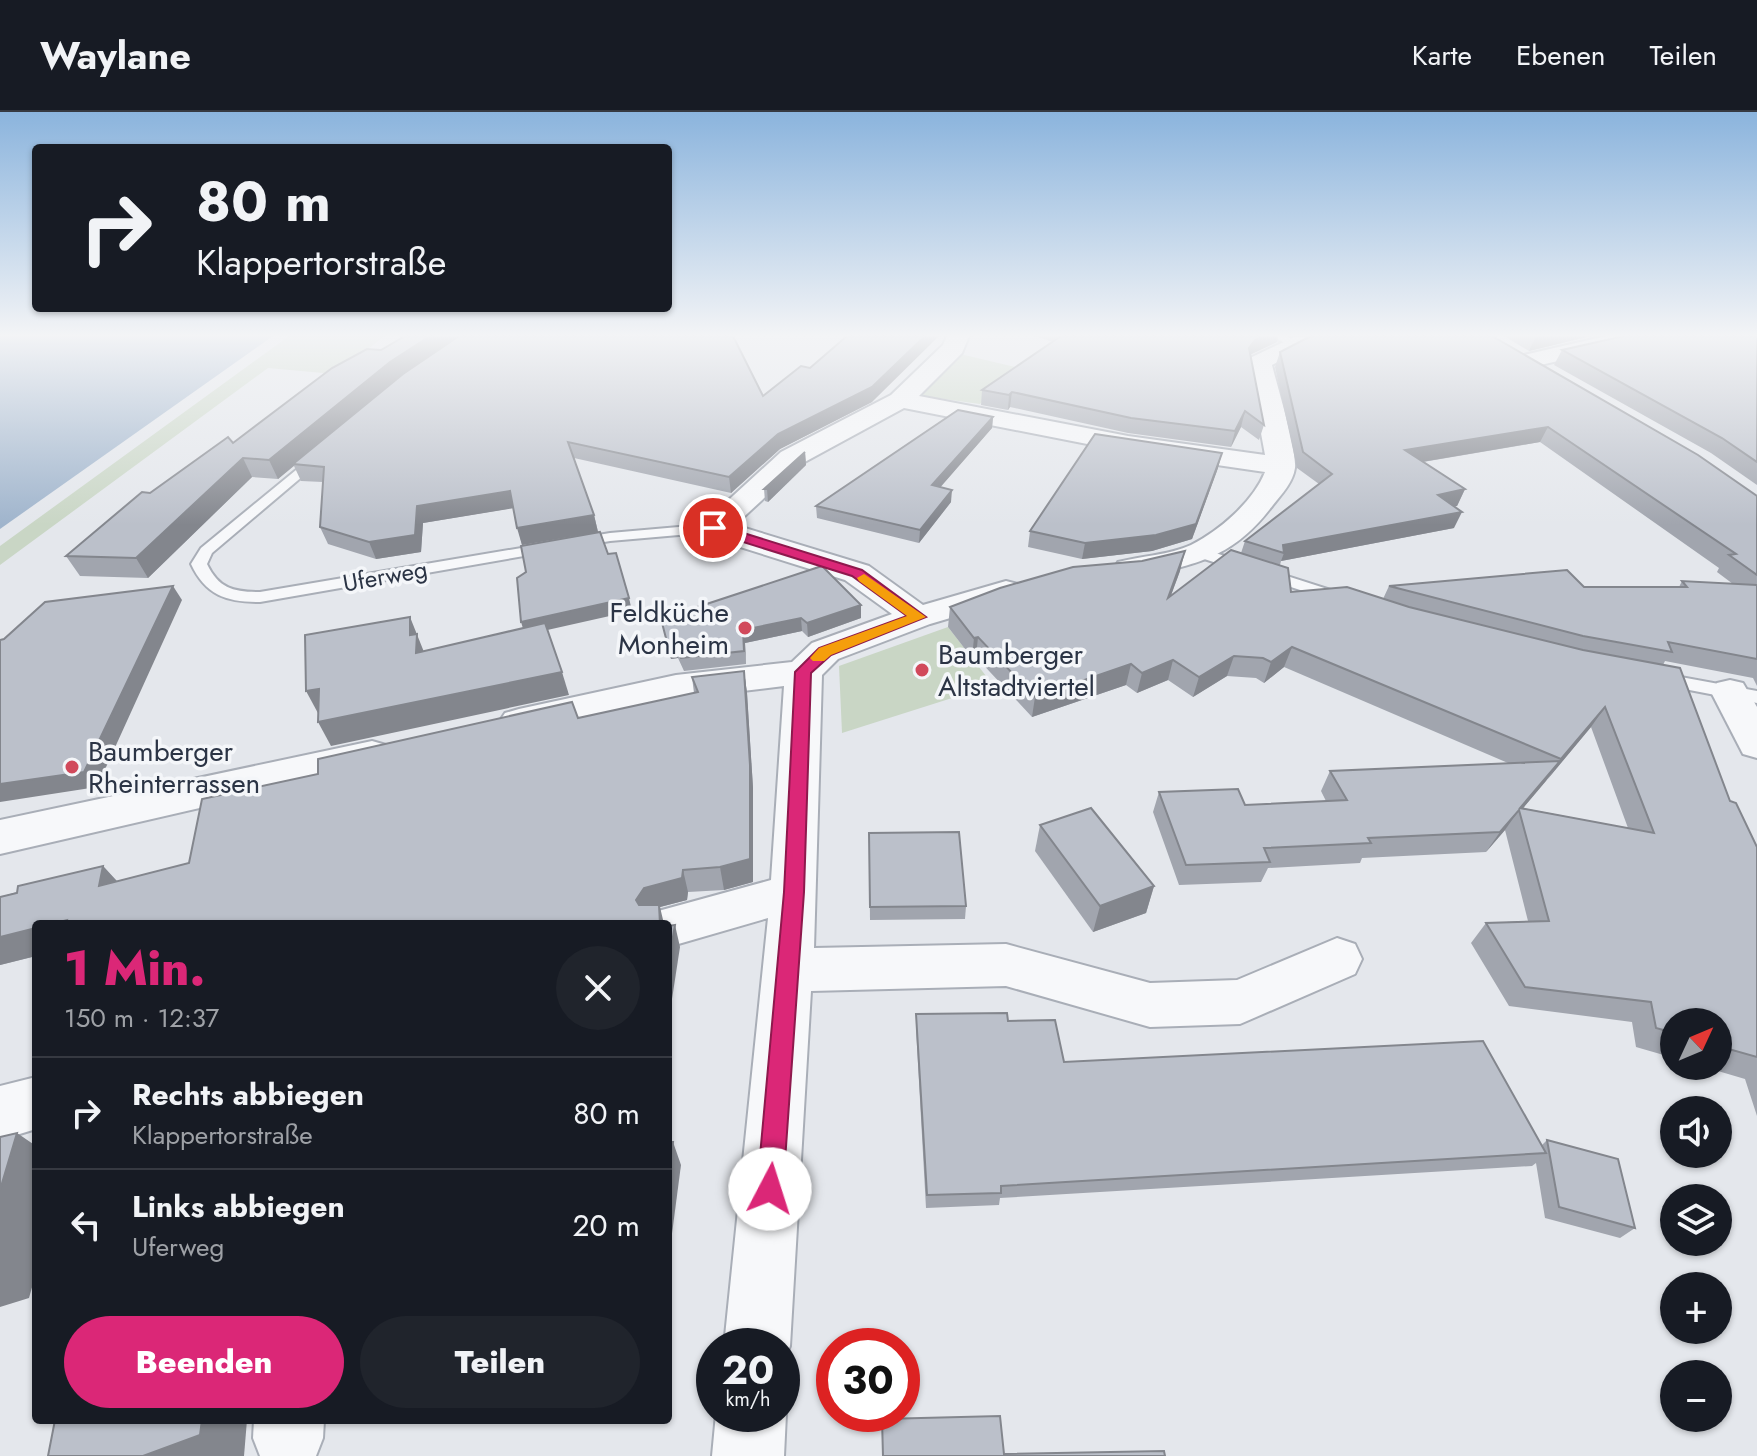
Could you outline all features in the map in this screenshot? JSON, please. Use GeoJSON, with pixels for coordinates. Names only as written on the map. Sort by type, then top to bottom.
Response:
{"type":"FeatureCollection","features":[{"type":"Feature","properties":{"kind":"street"},"geometry":{"type":"LineString","coordinates":[[1095,571],[1137,568],[1200,553],[1233,531],[1251,514],[1275,483],[1281,466],[1267,399]]}},
{"type":"Feature","properties":{"kind":"street"},"geometry":{"type":"LineString","coordinates":[[713,528],[791,458],[900,400],[1128,444],[1281,466]]}},
{"type":"Feature","properties":{"kind":"street","name":"Uferweg"},"geometry":{"type":"LineString","coordinates":[[713,528],[857,573],[918,617]]}},
{"type":"Feature","properties":{"kind":"street"},"geometry":{"type":"LineString","coordinates":[[490,729],[676,687],[803,672],[825,651],[918,617],[1037,582]]}},
{"type":"Feature","properties":{"kind":"street"},"geometry":{"type":"LineString","coordinates":[[758,1328],[794,892],[803,672]]}},
{"type":"Feature","properties":{"kind":"street"},"geometry":{"type":"LineString","coordinates":[[1743,695],[1757,744]]}},
{"type":"Feature","properties":{"kind":"street"},"geometry":{"type":"LineString","coordinates":[[0,837],[397,750]]}},
{"type":"Feature","properties":{"kind":"street"},"geometry":{"type":"LineString","coordinates":[[672,926],[794,892]]}},
{"type":"Feature","properties":{"kind":"street"},"geometry":{"type":"LineString","coordinates":[[788,970],[1006,965],[1150,1005],[1240,1002],[1337,959]]}},
{"type":"Feature","properties":{"kind":"street"},"geometry":{"type":"LineString","coordinates":[[0,1113],[32,1104]]}},
{"type":"Feature","properties":{"kind":"street"},"geometry":{"type":"LineString","coordinates":[[748,1456],[750,1432]]}},
{"type":"Feature","properties":{"kind":"lane","name":"Uferweg"},"geometry":{"type":"LineString","coordinates":[[333,443],[206,551],[199,564],[208,585],[237,597],[260,597],[610,537],[713,528]]}},
{"type":"Feature","properties":{"kind":"lane"},"geometry":{"type":"LineString","coordinates":[[1200,553],[1347,601]]}},
{"type":"Feature","properties":{"kind":"lane"},"geometry":{"type":"LineString","coordinates":[[1643,676],[1743,695]]}},
{"type":"Feature","properties":{"kind":"green space"},"geometry":{"type":"Polygon","coordinates":[[[203,399],[226,399],[0,565],[0,546],[203,399]]]}},
{"type":"Feature","properties":{"kind":"green space"},"geometry":{"type":"Polygon","coordinates":[[[942,399],[985,399],[980,404],[942,399]]]}},
{"type":"Feature","properties":{"kind":"green space"},"geometry":{"type":"Polygon","coordinates":[[[948,627],[993,685],[842,733],[839,666],[948,627]]]}},
{"type":"Feature","properties":{"kind":"water"},"geometry":{"type":"Polygon","coordinates":[[[0,399],[184,399],[0,529],[0,399]]]}},
{"type":"Feature","properties":{"kind":"building"},"geometry":{"type":"Polygon","coordinates":[[[291,399],[345,399],[269,460],[243,458],[136,558],[66,556],[142,492],[150,493],[228,437],[233,443],[291,399]]]}},
{"type":"Feature","properties":{"kind":"building"},"geometry":{"type":"Polygon","coordinates":[[[373,399],[849,399],[778,434],[729,477],[568,442],[594,515],[517,528],[510,491],[417,506],[415,535],[369,542],[320,527],[324,467],[293,464],[373,399]]]}},
{"type":"Feature","properties":{"kind":"building"},"geometry":{"type":"Polygon","coordinates":[[[1043,399],[1259,399],[1264,425],[1245,411],[1235,431],[1131,418],[1043,399]]]}},
{"type":"Feature","properties":{"kind":"building"},"geometry":{"type":"Polygon","coordinates":[[[1291,399],[1601,399],[1698,455],[1757,496],[1757,575],[1729,555],[1736,554],[1548,427],[1405,450],[1465,489],[1438,495],[1462,512],[1283,545],[1284,553],[1245,541],[1332,474],[1303,452],[1291,399]]]}},
{"type":"Feature","properties":{"kind":"building"},"geometry":{"type":"Polygon","coordinates":[[[1651,399],[1757,399],[1757,462],[1722,438],[1651,399]]]}},
{"type":"Feature","properties":{"kind":"building"},"geometry":{"type":"Polygon","coordinates":[[[958,410],[993,417],[932,485],[952,490],[920,530],[816,506],[958,410]]]}},
{"type":"Feature","properties":{"kind":"building"},"geometry":{"type":"Polygon","coordinates":[[[1095,434],[1222,453],[1196,524],[1156,535],[1085,543],[1030,531],[1095,434]]]}},
{"type":"Feature","properties":{"kind":"building"},"geometry":{"type":"Polygon","coordinates":[[[805,452],[767,489],[764,489],[805,452]]]}},
{"type":"Feature","properties":{"kind":"building"},"geometry":{"type":"Polygon","coordinates":[[[600,532],[608,554],[616,553],[629,598],[521,622],[517,578],[526,572],[521,546],[600,532]]]}},
{"type":"Feature","properties":{"kind":"building"},"geometry":{"type":"Polygon","coordinates":[[[1231,550],[1288,568],[1291,592],[1347,587],[1409,607],[1583,650],[1680,668],[1730,801],[1736,803],[1757,847],[1757,1057],[1732,1050],[1732,1008],[1660,1008],[1660,1029],[1656,1028],[1651,1002],[1525,987],[1486,923],[1549,921],[1519,810],[1500,832],[1368,838],[1371,843],[1264,848],[1270,862],[1186,865],[1159,792],[1238,789],[1245,805],[1347,800],[1330,771],[1560,761],[1520,808],[1654,833],[1605,707],[1561,759],[1292,647],[1271,662],[1263,658],[1234,656],[1199,677],[1173,660],[1142,673],[1131,664],[1035,697],[978,637],[974,638],[950,607],[1000,588],[1073,567],[1142,561],[1185,551],[1168,598],[1231,550]]]}},
{"type":"Feature","properties":{"kind":"building"},"geometry":{"type":"Polygon","coordinates":[[[822,566],[861,605],[807,623],[801,618],[743,630],[744,651],[681,658],[676,644],[668,646],[661,619],[822,566]]]}},
{"type":"Feature","properties":{"kind":"building"},"geometry":{"type":"Polygon","coordinates":[[[1567,570],[1584,587],[1687,587],[1682,581],[1757,585],[1757,659],[1668,642],[1672,652],[1583,636],[1389,586],[1567,570]]]}},
{"type":"Feature","properties":{"kind":"building"},"geometry":{"type":"Polygon","coordinates":[[[173,586],[84,772],[0,784],[0,640],[45,602],[173,586]]]}},
{"type":"Feature","properties":{"kind":"building"},"geometry":{"type":"Polygon","coordinates":[[[410,617],[410,635],[417,634],[416,653],[545,623],[562,672],[318,722],[319,689],[306,691],[305,635],[410,617]]]}},
{"type":"Feature","properties":{"kind":"building"},"geometry":{"type":"Polygon","coordinates":[[[744,671],[750,765],[750,859],[720,867],[683,870],[682,878],[644,888],[636,900],[639,905],[659,905],[660,920],[32,920],[32,929],[0,937],[0,897],[17,893],[18,886],[103,866],[99,886],[189,863],[202,799],[318,774],[318,759],[572,702],[578,718],[698,692],[692,677],[744,671]]]}},
{"type":"Feature","properties":{"kind":"building"},"geometry":{"type":"Polygon","coordinates":[[[1091,808],[1154,886],[1100,906],[1040,825],[1091,808]]]}},
{"type":"Feature","properties":{"kind":"building"},"geometry":{"type":"Polygon","coordinates":[[[959,832],[966,906],[870,907],[869,833],[959,832]]]}},
{"type":"Feature","properties":{"kind":"building"},"geometry":{"type":"Polygon","coordinates":[[[1007,1013],[1008,1021],[1055,1020],[1064,1062],[1483,1041],[1546,1153],[1001,1186],[1001,1193],[927,1195],[916,1014],[1007,1013]]]}},
{"type":"Feature","properties":{"kind":"building"},"geometry":{"type":"Polygon","coordinates":[[[17,1133],[0,1190],[0,1137],[17,1133]]]}},
{"type":"Feature","properties":{"kind":"building"},"geometry":{"type":"Polygon","coordinates":[[[1547,1140],[1618,1159],[1635,1228],[1559,1207],[1547,1140]]]}},
{"type":"Feature","properties":{"kind":"building"},"geometry":{"type":"Polygon","coordinates":[[[1000,1416],[1004,1454],[1164,1451],[1165,1456],[883,1456],[882,1432],[920,1432],[920,1418],[1000,1416]]]}},
{"type":"Feature","properties":{"kind":"building"},"geometry":{"type":"Polygon","coordinates":[[[54,1424],[201,1424],[200,1435],[143,1456],[48,1456],[54,1424]]]}},
{"type":"Feature","properties":{"kind":"slow traffic"},"geometry":{"type":"LineString","coordinates":[[818,658],[825,651],[918,617],[864,578]]}},
{"type":"Feature","properties":{"kind":"place","name":"Feldküche Monheim"},"geometry":{"type":"Point","coordinates":[745,628]}},
{"type":"Feature","properties":{"kind":"place","name":"Baumberger Altstadtviertel"},"geometry":{"type":"Point","coordinates":[922,670]}},
{"type":"Feature","properties":{"kind":"place","name":"Baumberger Rheinterrassen"},"geometry":{"type":"Point","coordinates":[72,767]}},
{"type":"Feature","properties":{"kind":"route"},"geometry":{"type":"LineString","coordinates":[[713,528],[857,573],[918,617],[825,651],[803,672],[794,892],[770,1189]]}}]}
